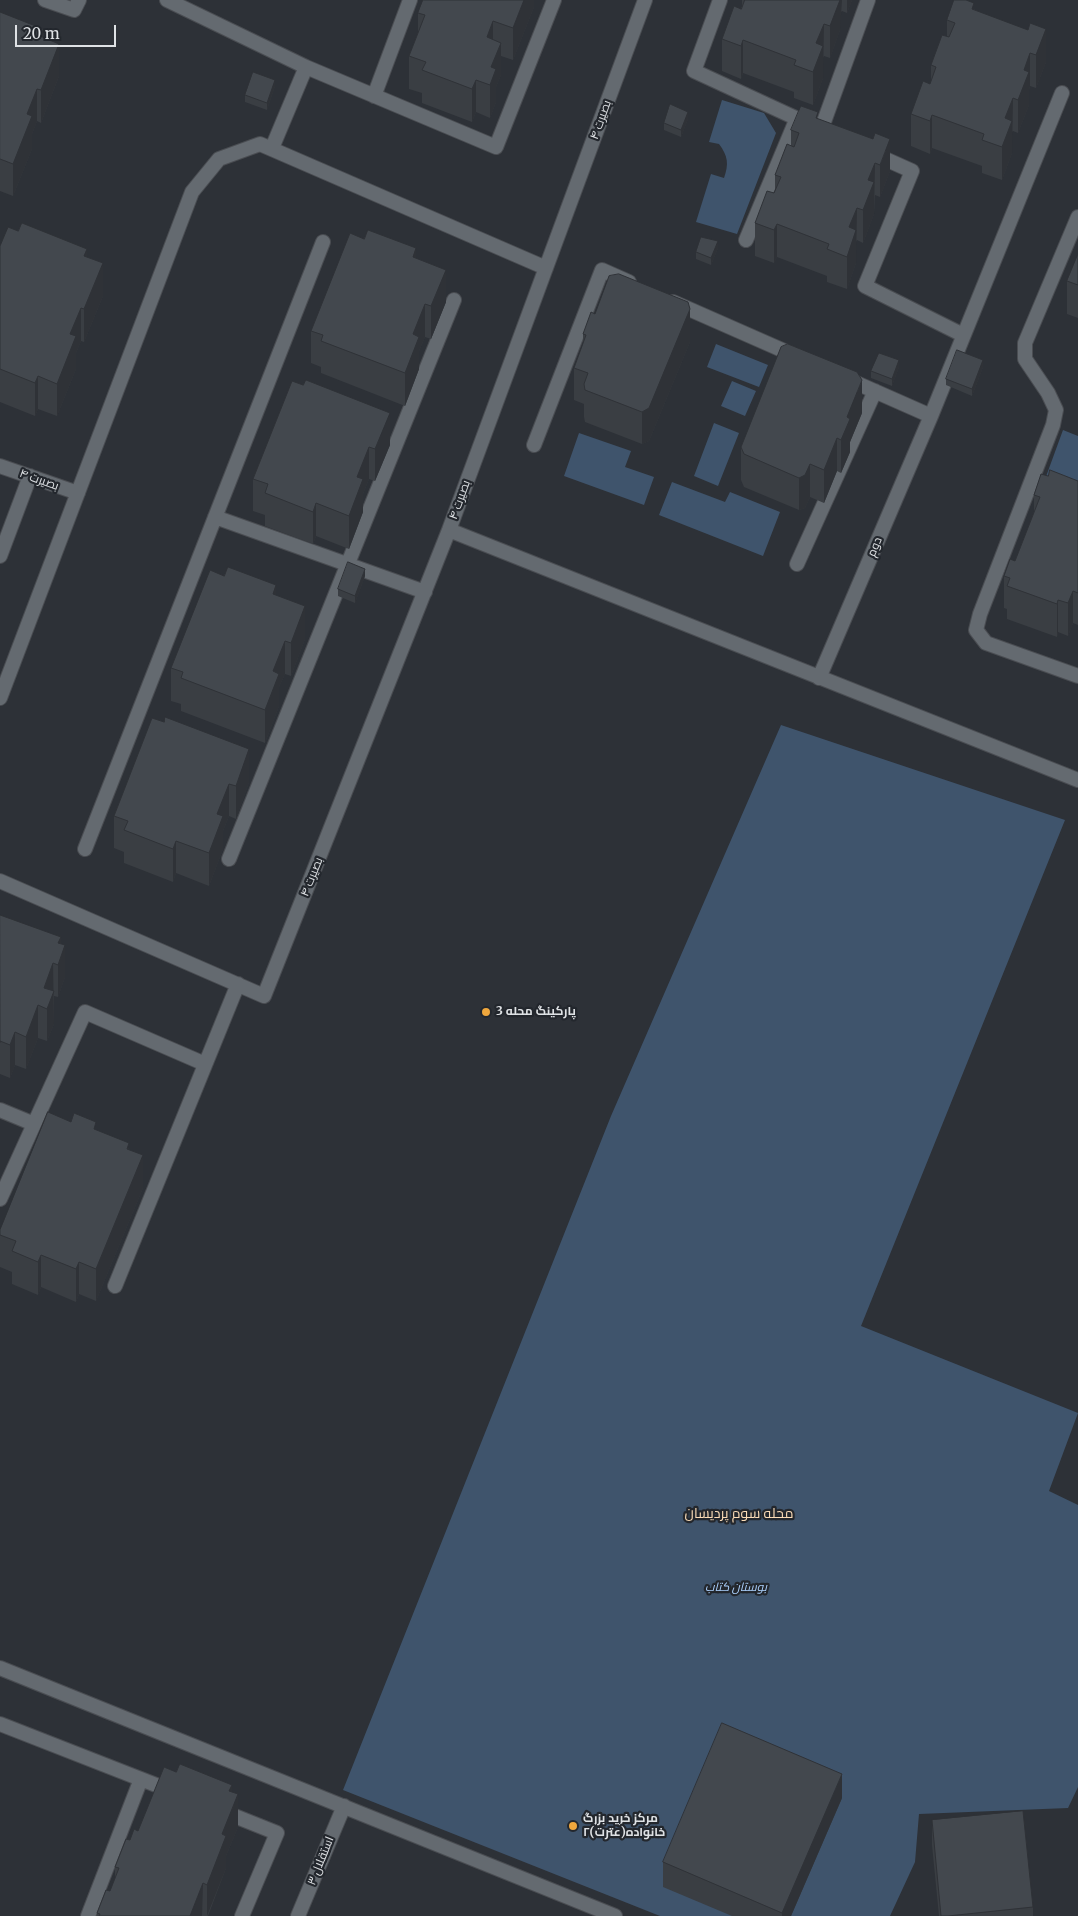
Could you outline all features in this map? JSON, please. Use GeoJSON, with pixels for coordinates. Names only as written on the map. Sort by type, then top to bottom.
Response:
{"type":"FeatureCollection","features":[{"type":"Feature","properties":{"kind":"street"},"geometry":{"type":"LineString","coordinates":[[45,0],[74,10],[79,0]]}},
{"type":"Feature","properties":{"kind":"street"},"geometry":{"type":"LineString","coordinates":[[167,0],[306,67],[496,146],[554,0]]}},
{"type":"Feature","properties":{"kind":"street"},"geometry":{"type":"LineString","coordinates":[[374,96],[410,0]]}},
{"type":"Feature","properties":{"kind":"street","name":"بصیرت ۴"},"geometry":{"type":"LineString","coordinates":[[238,984],[264,996],[449,530],[645,0]]}},
{"type":"Feature","properties":{"kind":"street"},"geometry":{"type":"LineString","coordinates":[[720,0],[694,71],[826,131],[868,0]]}},
{"type":"Feature","properties":{"kind":"street"},"geometry":{"type":"LineString","coordinates":[[272,148],[306,67]]}},
{"type":"Feature","properties":{"kind":"street","name":"دوم"},"geometry":{"type":"LineString","coordinates":[[819,678],[931,416],[1062,93]]}},
{"type":"Feature","properties":{"kind":"street"},"geometry":{"type":"LineString","coordinates":[[746,240],[797,118]]}},
{"type":"Feature","properties":{"kind":"street"},"geometry":{"type":"LineString","coordinates":[[0,698],[192,192],[219,159],[260,144],[272,148],[546,268]]}},
{"type":"Feature","properties":{"kind":"street"},"geometry":{"type":"LineString","coordinates":[[863,149],[912,172],[865,286],[963,335]]}},
{"type":"Feature","properties":{"kind":"street"},"geometry":{"type":"LineString","coordinates":[[1078,217],[1025,343],[1025,359],[1048,393],[1056,410],[1053,425],[980,614],[976,630],[986,642],[1078,676]]}},
{"type":"Feature","properties":{"kind":"street"},"geometry":{"type":"LineString","coordinates":[[85,849],[323,242]]}},
{"type":"Feature","properties":{"kind":"street"},"geometry":{"type":"LineString","coordinates":[[534,445],[602,270],[639,286]]}},
{"type":"Feature","properties":{"kind":"street"},"geometry":{"type":"LineString","coordinates":[[657,295],[812,363]]}},
{"type":"Feature","properties":{"kind":"street"},"geometry":{"type":"LineString","coordinates":[[229,859],[454,300]]}},
{"type":"Feature","properties":{"kind":"street"},"geometry":{"type":"LineString","coordinates":[[830,371],[931,416]]}},
{"type":"Feature","properties":{"kind":"street"},"geometry":{"type":"LineString","coordinates":[[797,564],[875,391]]}},
{"type":"Feature","properties":{"kind":"street","name":"بصیرت ۴"},"geometry":{"type":"LineString","coordinates":[[0,466],[78,494]]}},
{"type":"Feature","properties":{"kind":"street"},"geometry":{"type":"LineString","coordinates":[[0,556],[30,476]]}},
{"type":"Feature","properties":{"kind":"street"},"geometry":{"type":"LineString","coordinates":[[216,517],[425,592]]}},
{"type":"Feature","properties":{"kind":"street"},"geometry":{"type":"LineString","coordinates":[[449,530],[1078,780]]}},
{"type":"Feature","properties":{"kind":"street"},"geometry":{"type":"LineString","coordinates":[[0,881],[238,984],[115,1286]]}},
{"type":"Feature","properties":{"kind":"street"},"geometry":{"type":"LineString","coordinates":[[0,1198],[85,1012],[205,1064]]}},
{"type":"Feature","properties":{"kind":"street"},"geometry":{"type":"LineString","coordinates":[[0,1110],[34,1124]]}},
{"type":"Feature","properties":{"kind":"street"},"geometry":{"type":"LineString","coordinates":[[0,1668],[615,1916]]}},
{"type":"Feature","properties":{"kind":"street"},"geometry":{"type":"LineString","coordinates":[[0,1724],[186,1797]]}},
{"type":"Feature","properties":{"kind":"street"},"geometry":{"type":"LineString","coordinates":[[88,1916],[140,1779]]}},
{"type":"Feature","properties":{"kind":"street","name":"استقلال ۳"},"geometry":{"type":"LineString","coordinates":[[298,1916],[344,1806]]}},
{"type":"Feature","properties":{"kind":"street"},"geometry":{"type":"LineString","coordinates":[[213,1808],[277,1833],[242,1916]]}},
{"type":"Feature","properties":{"kind":"green space"},"geometry":{"type":"Polygon","coordinates":[[[722,100],[764,113],[776,133],[737,234],[696,222],[711,174],[724,178],[727,168],[726,156],[722,148],[719,144],[709,142],[722,100]]]}},
{"type":"Feature","properties":{"kind":"green space"},"geometry":{"type":"Polygon","coordinates":[[[716,344],[768,365],[759,387],[707,367],[716,344]]]}},
{"type":"Feature","properties":{"kind":"green space"},"geometry":{"type":"Polygon","coordinates":[[[732,381],[756,391],[745,416],[721,406],[732,381]]]}},
{"type":"Feature","properties":{"kind":"green space"},"geometry":{"type":"Polygon","coordinates":[[[714,423],[739,433],[718,486],[694,476],[714,423]]]}},
{"type":"Feature","properties":{"kind":"green space"},"geometry":{"type":"Polygon","coordinates":[[[1063,430],[1078,436],[1078,505],[1040,493],[1063,430]]]}},
{"type":"Feature","properties":{"kind":"green space"},"geometry":{"type":"Polygon","coordinates":[[[579,433],[631,451],[625,467],[654,477],[644,505],[564,476],[579,433]]]}},
{"type":"Feature","properties":{"kind":"green space"},"geometry":{"type":"Polygon","coordinates":[[[672,482],[725,502],[730,492],[780,512],[763,556],[659,515],[672,482]]]}},
{"type":"Feature","properties":{"kind":"green space","name":"بوستان کتاب"},"geometry":{"type":"Polygon","coordinates":[[[781,725],[1065,820],[861,1326],[1078,1413],[1049,1491],[1078,1505],[1078,1787],[1068,1808],[919,1814],[915,1862],[890,1916],[660,1916],[343,1790],[611,1116],[781,725]]]}},
{"type":"Feature","properties":{"kind":"building"},"geometry":{"type":"Polygon","coordinates":[[[423,0],[524,0],[513,28],[493,21],[487,37],[501,43],[491,67],[496,69],[490,85],[476,80],[472,89],[422,70],[426,62],[409,56],[425,15],[418,13],[423,0]]]}},
{"type":"Feature","properties":{"kind":"building"},"geometry":{"type":"Polygon","coordinates":[[[745,0],[840,0],[830,26],[824,24],[816,43],[823,46],[813,72],[794,65],[796,60],[743,40],[741,46],[722,39],[734,6],[741,9],[745,0]]]}},
{"type":"Feature","properties":{"kind":"building"},"geometry":{"type":"Polygon","coordinates":[[[954,0],[966,0],[974,3],[972,9],[1028,30],[1030,23],[1046,29],[1036,55],[1030,53],[1024,70],[1029,72],[1018,100],[1013,98],[1005,118],[1012,121],[1002,147],[982,140],[984,134],[932,115],[930,121],[911,114],[923,81],[930,84],[936,67],[931,65],[942,35],[949,37],[955,23],[947,20],[954,0]]]}},
{"type":"Feature","properties":{"kind":"building"},"geometry":{"type":"Polygon","coordinates":[[[0,12],[43,29],[40,36],[59,44],[41,90],[37,89],[27,114],[32,116],[13,164],[0,159],[0,12]]]}},
{"type":"Feature","properties":{"kind":"building"},"geometry":{"type":"Polygon","coordinates":[[[253,72],[275,80],[267,103],[245,95],[253,72]]]}},
{"type":"Feature","properties":{"kind":"building"},"geometry":{"type":"Polygon","coordinates":[[[670,104],[688,112],[681,130],[664,123],[670,104]]]}},
{"type":"Feature","properties":{"kind":"building"},"geometry":{"type":"Polygon","coordinates":[[[801,106],[818,112],[816,118],[873,139],[875,133],[890,139],[880,165],[875,163],[868,180],[874,182],[863,210],[857,208],[849,227],[856,230],[847,257],[827,249],[829,244],[777,224],[774,230],[755,223],[767,191],[774,193],[781,177],[775,175],[787,144],[794,147],[799,133],[791,130],[801,106]]]}},
{"type":"Feature","properties":{"kind":"building"},"geometry":{"type":"Polygon","coordinates":[[[22,223],[87,249],[84,256],[103,263],[84,309],[81,308],[70,334],[76,336],[57,384],[38,376],[35,383],[0,369],[0,246],[8,227],[18,231],[22,223]]]}},
{"type":"Feature","properties":{"kind":"building"},"geometry":{"type":"Polygon","coordinates":[[[368,230],[416,248],[413,257],[446,270],[431,306],[425,304],[413,334],[419,337],[405,373],[321,341],[323,335],[311,331],[350,233],[364,239],[368,230]]]}},
{"type":"Feature","properties":{"kind":"building"},"geometry":{"type":"Polygon","coordinates":[[[701,237],[718,241],[711,258],[696,252],[701,237]]]}},
{"type":"Feature","properties":{"kind":"building"},"geometry":{"type":"Polygon","coordinates":[[[1078,254],[1078,285],[1067,281],[1078,254]]]}},
{"type":"Feature","properties":{"kind":"building"},"geometry":{"type":"Polygon","coordinates":[[[619,274],[688,302],[690,309],[649,408],[642,412],[585,390],[584,384],[588,373],[574,368],[586,335],[583,334],[591,312],[595,314],[609,276],[619,274]]]}},
{"type":"Feature","properties":{"kind":"building"},"geometry":{"type":"Polygon","coordinates":[[[788,344],[857,372],[862,380],[847,417],[850,419],[841,440],[837,438],[824,470],[810,464],[805,475],[799,478],[744,454],[741,447],[781,347],[788,344]]]}},
{"type":"Feature","properties":{"kind":"building"},"geometry":{"type":"Polygon","coordinates":[[[957,350],[983,360],[972,389],[946,379],[957,350]]]}},
{"type":"Feature","properties":{"kind":"building"},"geometry":{"type":"Polygon","coordinates":[[[879,353],[899,360],[892,379],[871,371],[879,353]]]}},
{"type":"Feature","properties":{"kind":"building"},"geometry":{"type":"Polygon","coordinates":[[[306,380],[390,413],[375,449],[369,447],[357,477],[363,479],[349,516],[316,503],[313,512],[265,493],[268,484],[253,479],[292,381],[303,385],[306,380]]]}},
{"type":"Feature","properties":{"kind":"building"},"geometry":{"type":"Polygon","coordinates":[[[1050,470],[1078,481],[1078,593],[1073,591],[1068,603],[1058,600],[1057,604],[1007,586],[1010,578],[1004,576],[1010,559],[1015,561],[1040,497],[1034,495],[1041,474],[1048,476],[1050,470]]]}},
{"type":"Feature","properties":{"kind":"building"},"geometry":{"type":"Polygon","coordinates":[[[348,562],[365,569],[355,596],[338,589],[348,562]]]}},
{"type":"Feature","properties":{"kind":"building"},"geometry":{"type":"Polygon","coordinates":[[[228,567],[276,585],[273,594],[305,606],[291,643],[285,641],[273,671],[279,674],[265,710],[181,678],[183,672],[171,668],[210,570],[224,576],[228,567]]]}},
{"type":"Feature","properties":{"kind":"building"},"geometry":{"type":"Polygon","coordinates":[[[165,717],[249,749],[236,786],[229,784],[217,814],[223,816],[209,853],[176,841],[173,849],[124,830],[128,821],[114,816],[152,718],[164,722],[165,717]]]}},
{"type":"Feature","properties":{"kind":"building"},"geometry":{"type":"Polygon","coordinates":[[[0,915],[61,937],[58,943],[65,945],[58,965],[53,963],[44,988],[54,991],[47,1009],[38,1005],[26,1037],[15,1032],[10,1045],[0,1041],[0,915]]]}},
{"type":"Feature","properties":{"kind":"building"},"geometry":{"type":"Polygon","coordinates":[[[48,1112],[71,1122],[74,1113],[96,1122],[94,1129],[129,1143],[127,1149],[143,1155],[96,1269],[79,1262],[76,1269],[41,1255],[38,1262],[12,1251],[16,1241],[0,1235],[0,1230],[48,1112]]]}},
{"type":"Feature","properties":{"kind":"building"},"geometry":{"type":"Polygon","coordinates":[[[722,1723],[842,1774],[782,1913],[663,1862],[722,1723]]]}},
{"type":"Feature","properties":{"kind":"building"},"geometry":{"type":"Polygon","coordinates":[[[180,1764],[232,1785],[229,1791],[238,1794],[222,1834],[226,1836],[207,1885],[203,1883],[190,1916],[99,1916],[100,1914],[97,1913],[106,1890],[110,1891],[119,1868],[115,1867],[126,1839],[130,1840],[134,1829],[138,1831],[164,1767],[176,1772],[180,1764]]]}},
{"type":"Feature","properties":{"kind":"building"},"geometry":{"type":"Polygon","coordinates":[[[1023,1811],[1033,1907],[941,1916],[932,1820],[1023,1811]]]}},
{"type":"Feature","properties":{"kind":"place","name":"پارکینگ محله 3"},"geometry":{"type":"Point","coordinates":[486,1012]}},
{"type":"Feature","properties":{"kind":"place","name":"مرکز خرید بزرگ خانواده(عترت)۲"},"geometry":{"type":"Point","coordinates":[573,1826]}},
{"type":"Feature","properties":{"kind":"district","name":"محله سوم پردیسان"},"geometry":{"type":"Point","coordinates":[739,1514]}}]}
